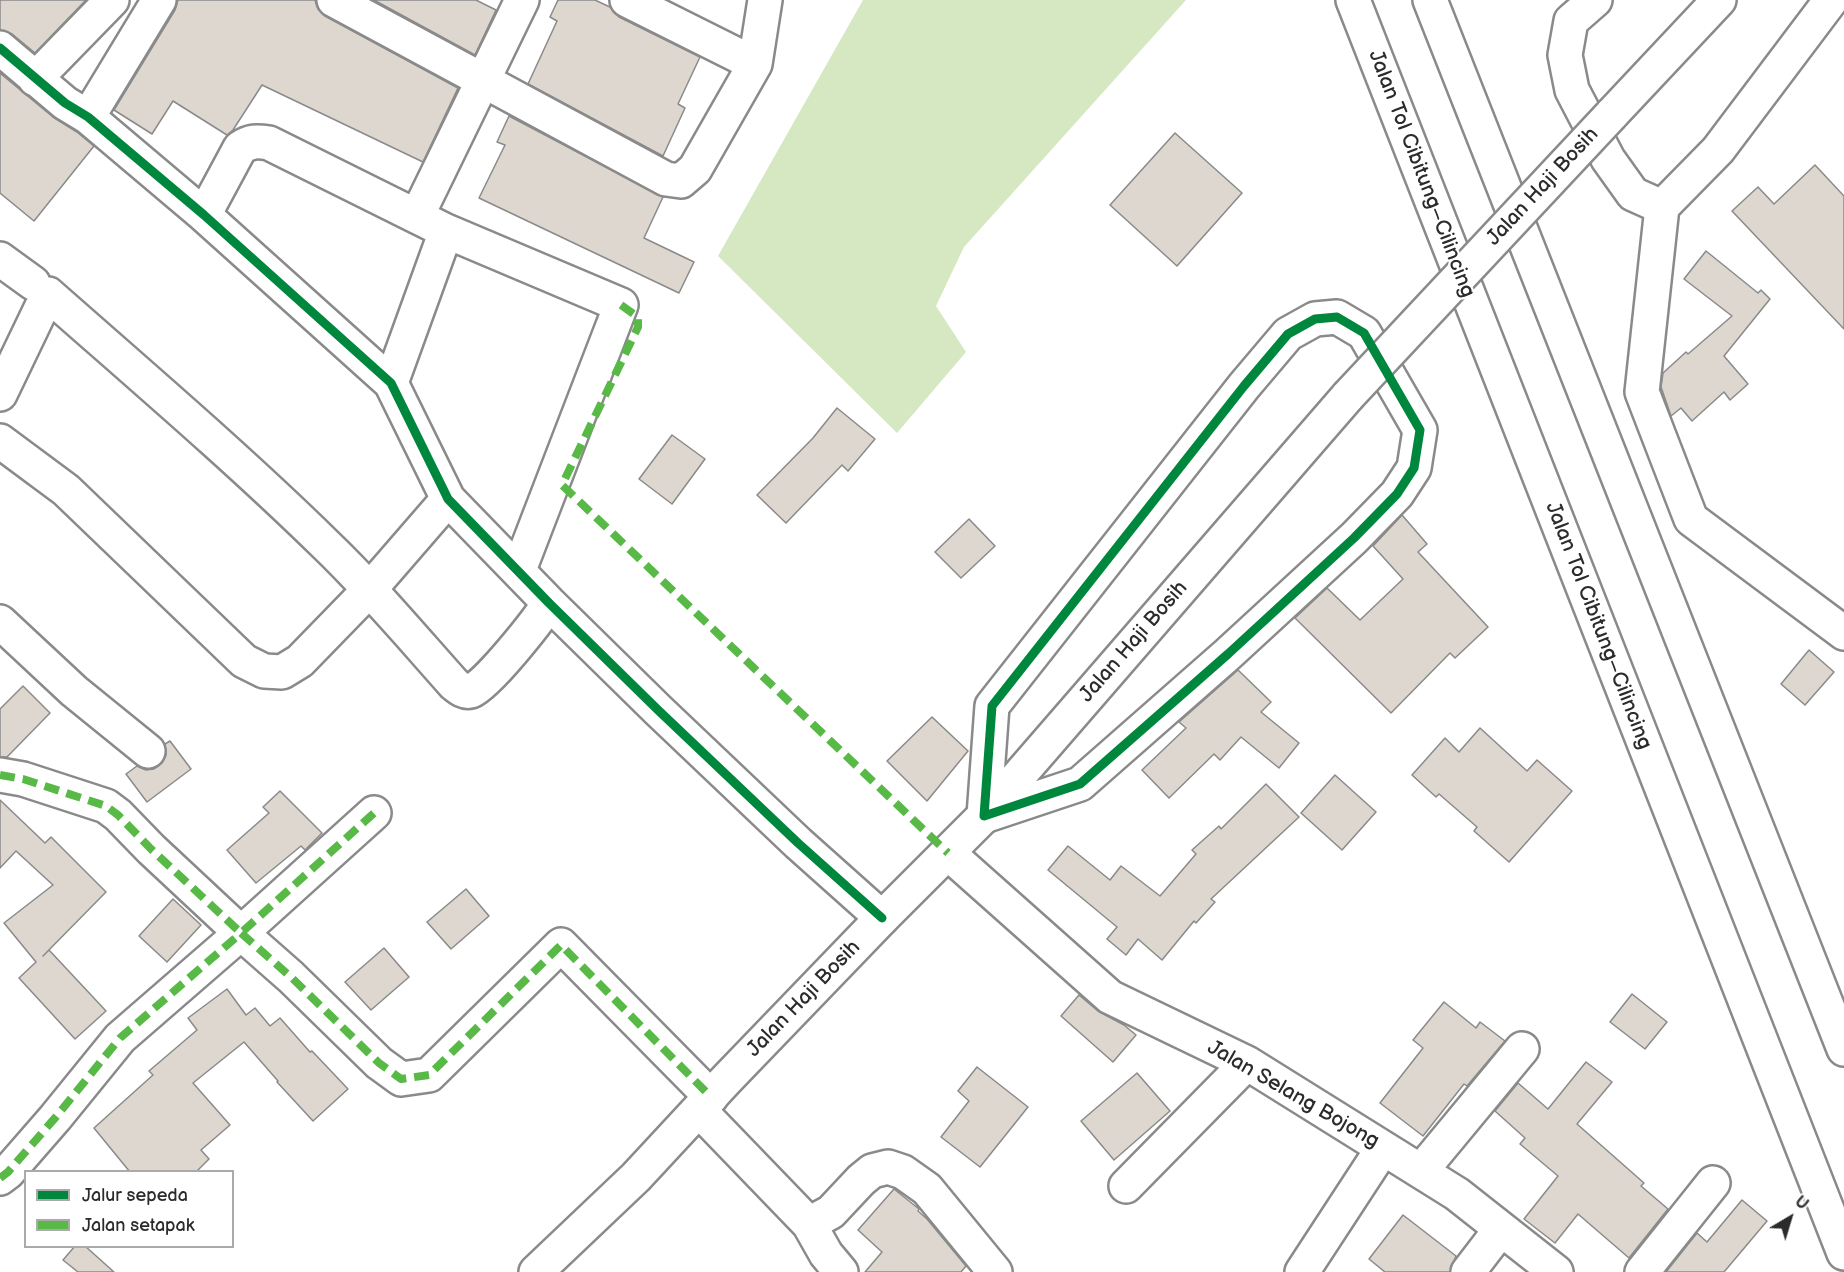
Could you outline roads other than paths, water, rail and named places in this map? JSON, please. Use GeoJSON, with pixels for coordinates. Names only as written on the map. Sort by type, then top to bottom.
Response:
{"type":"FeatureCollection","features":[{"type":"Feature","properties":{"kind":"main road"},"geometry":{"type":"LineString","coordinates":[[35,79],[112,0]]}},
{"type":"Feature","properties":{"kind":"main road"},"geometry":{"type":"LineString","coordinates":[[88,117],[159,0]]}},
{"type":"Feature","properties":{"kind":"main road"},"geometry":{"type":"LineString","coordinates":[[417,216],[522,0]]}},
{"type":"Feature","properties":{"kind":"main road"},"geometry":{"type":"LineString","coordinates":[[627,0],[755,64]]}},
{"type":"Feature","properties":{"kind":"main road"},"geometry":{"type":"LineString","coordinates":[[339,3],[666,179],[681,181],[695,169],[755,64],[765,0]]}},
{"type":"Feature","properties":{"kind":"main road","name":"Jalan Tol Cibitung–Cilincing"},"geometry":{"type":"LineString","coordinates":[[1353,0],[1844,1253]]}},
{"type":"Feature","properties":{"kind":"main road"},"geometry":{"type":"LineString","coordinates":[[1430,0],[1844,1049]]}},
{"type":"Feature","properties":{"kind":"main road"},"geometry":{"type":"LineString","coordinates":[[1595,0],[1571,21],[1565,55],[1572,90],[1608,159],[1633,194],[1662,207]]}},
{"type":"Feature","properties":{"kind":"main road","name":"Jalan Haji Bosih"},"geometry":{"type":"LineString","coordinates":[[536,1272],[636,1177],[882,918],[984,816],[1348,396],[1719,0]]}},
{"type":"Feature","properties":{"kind":"main road"},"geometry":{"type":"LineString","coordinates":[[1831,0],[1718,150],[1662,207],[1642,392],[1691,519],[1844,633]]}},
{"type":"Feature","properties":{"kind":"main road"},"geometry":{"type":"LineString","coordinates":[[0,48],[65,103],[88,117],[204,215],[391,383],[448,499],[549,603],[798,843],[882,918]]}},
{"type":"Feature","properties":{"kind":"main road"},"geometry":{"type":"LineString","coordinates":[[204,215],[240,148],[248,142],[255,141],[281,148],[446,231],[621,305],[519,570]]}},
{"type":"Feature","properties":{"kind":"main road"},"geometry":{"type":"LineString","coordinates":[[391,383],[446,231]]}},
{"type":"Feature","properties":{"kind":"main road"},"geometry":{"type":"LineString","coordinates":[[0,259],[33,283]]}},
{"type":"Feature","properties":{"kind":"main road"},"geometry":{"type":"LineString","coordinates":[[0,394],[48,294],[326,544],[370,589],[454,684],[464,691],[470,691],[483,682],[537,622],[549,603]]}},
{"type":"Feature","properties":{"kind":"main road"},"geometry":{"type":"LineString","coordinates":[[1337,317],[1364,333],[1420,430],[1414,468],[1397,494],[1354,538],[1237,646],[1080,784],[984,816],[992,706],[1244,386],[1288,334],[1315,319],[1337,317]]}},
{"type":"Feature","properties":{"kind":"main road"},"geometry":{"type":"LineString","coordinates":[[0,441],[66,490],[244,661],[264,670],[282,672],[300,661],[370,589],[448,499]]}},
{"type":"Feature","properties":{"kind":"main road"},"geometry":{"type":"LineString","coordinates":[[0,622],[74,691],[148,752]]}},
{"type":"Feature","properties":{"kind":"main road"},"geometry":{"type":"LineString","coordinates":[[0,775],[106,806],[118,815],[151,849],[291,977],[379,1063],[401,1079],[429,1075],[561,945],[705,1104],[809,1224],[826,1254],[841,1272]]}},
{"type":"Feature","properties":{"kind":"main road"},"geometry":{"type":"LineString","coordinates":[[0,1178],[56,1118],[120,1038],[374,813]]}},
{"type":"Feature","properties":{"kind":"main road","name":"Jalan Selang Bojong"},"geometry":{"type":"LineString","coordinates":[[948,853],[1110,997],[1247,1063],[1457,1194],[1556,1272]]}},
{"type":"Feature","properties":{"kind":"main road"},"geometry":{"type":"LineString","coordinates":[[1421,1171],[1522,1049]]}},
{"type":"Feature","properties":{"kind":"main road"},"geometry":{"type":"LineString","coordinates":[[1126,1186],[1247,1063]]}},
{"type":"Feature","properties":{"kind":"main road"},"geometry":{"type":"LineString","coordinates":[[1302,1272],[1383,1148]]}},
{"type":"Feature","properties":{"kind":"main road"},"geometry":{"type":"LineString","coordinates":[[809,1224],[831,1212],[872,1171],[888,1167],[903,1172],[927,1189],[995,1272]]}},
{"type":"Feature","properties":{"kind":"main road"},"geometry":{"type":"LineString","coordinates":[[1642,1272],[1713,1183]]}},
{"type":"Feature","properties":{"kind":"main road"},"geometry":{"type":"LineString","coordinates":[[1468,1272],[1502,1229]]}}]}
